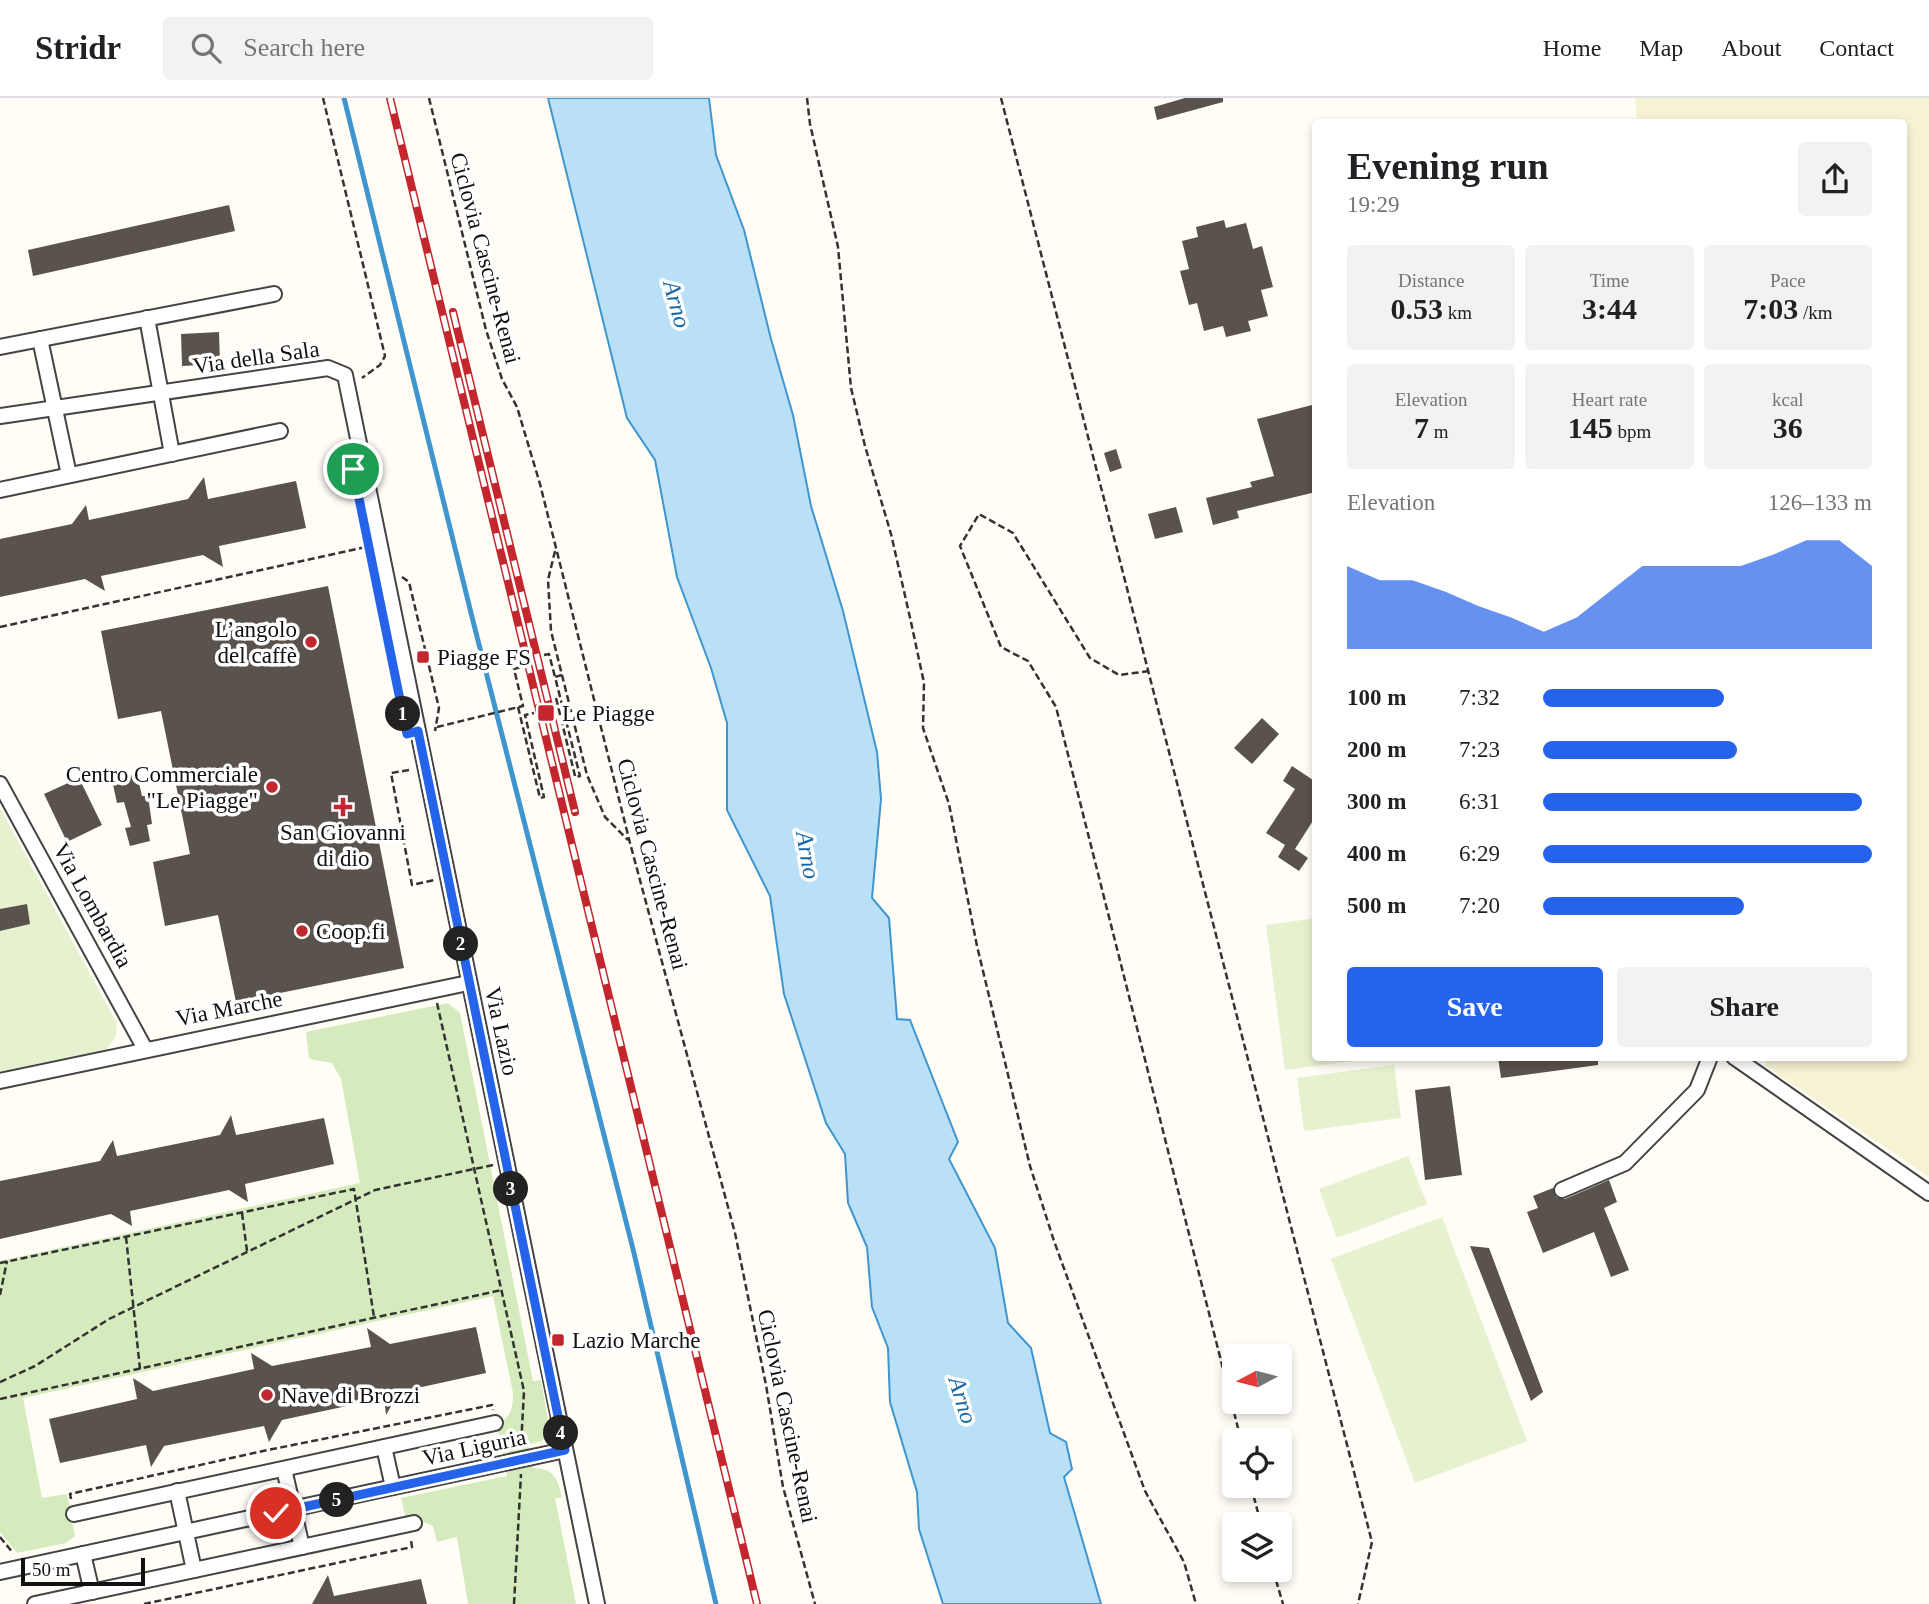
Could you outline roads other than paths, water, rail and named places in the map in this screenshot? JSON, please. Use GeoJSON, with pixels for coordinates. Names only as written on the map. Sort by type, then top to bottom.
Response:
{"type":"FeatureCollection","features":[{"type":"Feature","properties":{"kind":"street"},"geometry":{"type":"LineString","coordinates":[[0,347],[274,294]]}},
{"type":"Feature","properties":{"kind":"street"},"geometry":{"type":"LineString","coordinates":[[147,318],[172,454]]}},
{"type":"Feature","properties":{"kind":"street"},"geometry":{"type":"LineString","coordinates":[[40,339],[69,475]]}},
{"type":"Feature","properties":{"kind":"street","name":"Via della Sala"},"geometry":{"type":"LineString","coordinates":[[0,416],[328,368],[345,375],[347,385]]}},
{"type":"Feature","properties":{"kind":"street","name":"Via Lazio"},"geometry":{"type":"LineString","coordinates":[[347,385],[597,1604]]}},
{"type":"Feature","properties":{"kind":"street"},"geometry":{"type":"LineString","coordinates":[[0,489],[280,432]]}},
{"type":"Feature","properties":{"kind":"street","name":"Via Lombardia"},"geometry":{"type":"LineString","coordinates":[[0,784],[145,1049]]}},
{"type":"Feature","properties":{"kind":"street","name":"Via Marche"},"geometry":{"type":"LineString","coordinates":[[0,1081],[468,984]]}},
{"type":"Feature","properties":{"kind":"street"},"geometry":{"type":"LineString","coordinates":[[1562,1190],[1625,1163],[1698,1090],[1709,1061]]}},
{"type":"Feature","properties":{"kind":"street"},"geometry":{"type":"LineString","coordinates":[[1740,1061],[1929,1194]]}},
{"type":"Feature","properties":{"kind":"street","name":"Via Liguria"},"geometry":{"type":"LineString","coordinates":[[74,1514],[495,1423]]}},
{"type":"Feature","properties":{"kind":"street"},"geometry":{"type":"LineString","coordinates":[[384,1447],[393,1488]]}},
{"type":"Feature","properties":{"kind":"street","name":"Via Liguria"},"geometry":{"type":"LineString","coordinates":[[0,1572],[565,1450]]}},
{"type":"Feature","properties":{"kind":"street"},"geometry":{"type":"LineString","coordinates":[[284,1469],[302,1548]]}},
{"type":"Feature","properties":{"kind":"street"},"geometry":{"type":"LineString","coordinates":[[177,1491],[194,1570]]}},
{"type":"Feature","properties":{"kind":"street"},"geometry":{"type":"LineString","coordinates":[[34,1604],[411,1524]]}},
{"type":"Feature","properties":{"kind":"street"},"geometry":{"type":"LineString","coordinates":[[83,1554],[92,1592]]}},
{"type":"Feature","properties":{"kind":"water","name":"Arno"},"geometry":{"type":"Polygon","coordinates":[[[548,98],[709,98],[716,155],[744,230],[793,415],[811,506],[843,611],[877,752],[881,799],[872,898],[889,918],[897,1019],[910,1020],[958,1142],[949,1159],[995,1248],[1008,1323],[1031,1348],[1050,1433],[1066,1442],[1072,1469],[1064,1477],[1101,1604],[943,1604],[919,1529],[917,1492],[890,1402],[888,1348],[872,1307],[867,1247],[848,1203],[845,1154],[826,1123],[784,994],[770,896],[727,810],[727,723],[711,668],[677,577],[655,460],[627,418],[548,98]]]}},
{"type":"Feature","properties":{"kind":"waterway"},"geometry":{"type":"LineString","coordinates":[[344,98],[472,617],[633,1249],[716,1604]]}},
{"type":"Feature","properties":{"kind":"railway"},"geometry":{"type":"LineString","coordinates":[[390,98],[757,1604]]}},
{"type":"Feature","properties":{"kind":"railway"},"geometry":{"type":"LineString","coordinates":[[453,312],[575,812]]}},
{"type":"Feature","properties":{"kind":"place","name":"L’angolo del caffè"},"geometry":{"type":"Point","coordinates":[311,642]}},
{"type":"Feature","properties":{"kind":"place","name":"Piagge FS"},"geometry":{"type":"Point","coordinates":[423,657]}},
{"type":"Feature","properties":{"kind":"place","name":"Le Piagge"},"geometry":{"type":"Point","coordinates":[546,713]}},
{"type":"Feature","properties":{"kind":"place","name":"Centro Commerciale \"Le Piagge\""},"geometry":{"type":"Point","coordinates":[272,787]}},
{"type":"Feature","properties":{"kind":"place","name":"San Giovanni di dio"},"geometry":{"type":"Point","coordinates":[343,807]}},
{"type":"Feature","properties":{"kind":"place","name":"Coop.fi"},"geometry":{"type":"Point","coordinates":[302,931]}},
{"type":"Feature","properties":{"kind":"place","name":"Lazio Marche"},"geometry":{"type":"Point","coordinates":[558,1340]}},
{"type":"Feature","properties":{"kind":"place","name":"Nave di Brozzi"},"geometry":{"type":"Point","coordinates":[267,1395]}}]}
